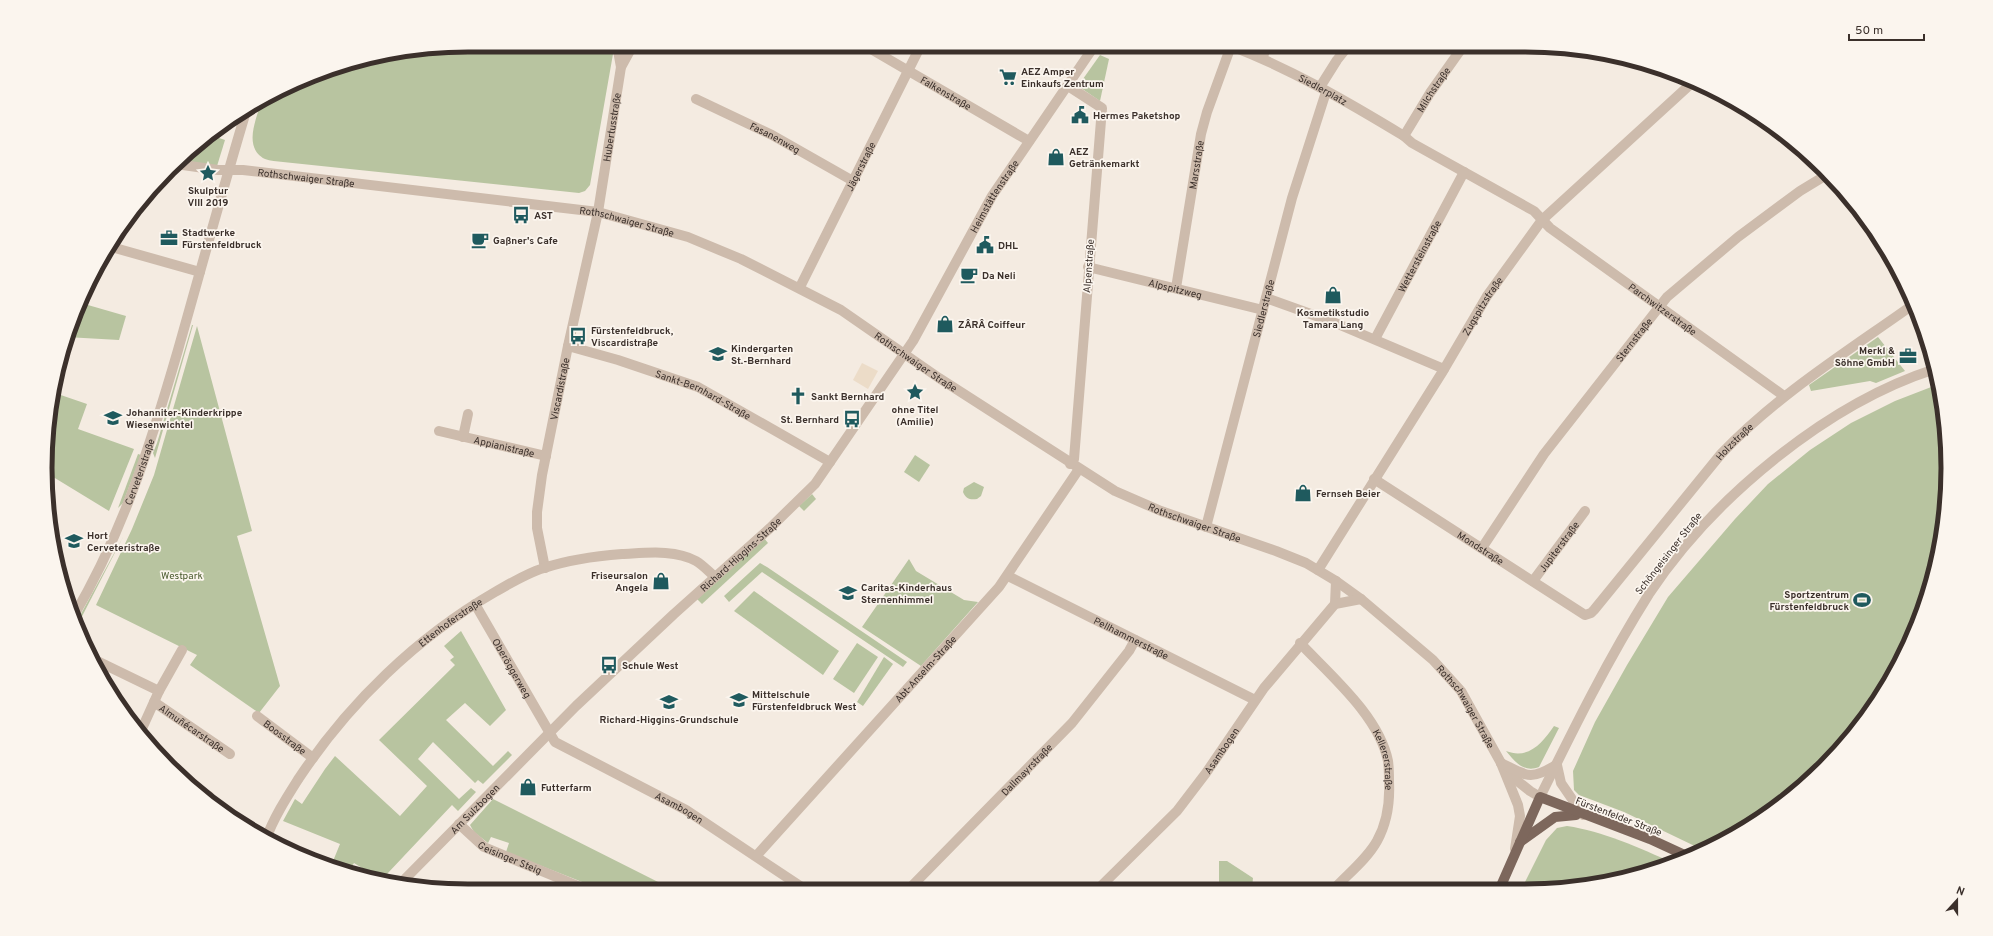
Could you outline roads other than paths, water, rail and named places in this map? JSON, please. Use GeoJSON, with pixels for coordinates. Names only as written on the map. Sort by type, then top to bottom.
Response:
{"type":"FeatureCollection","features":[{"type":"Feature","properties":{"kind":"main road","name":"Fürstenfelder Straße"},"geometry":{"type":"LineString","coordinates":[[1540,797],[1583,815],[1650,839],[1680,854]]}},
{"type":"Feature","properties":{"kind":"main road","name":"Schöngeisinger Straße"},"geometry":{"type":"LineString","coordinates":[[1502,884],[1540,797]]}},
{"type":"Feature","properties":{"kind":"main road"},"geometry":{"type":"LineString","coordinates":[[1520,842],[1555,817],[1583,815]]}},
{"type":"Feature","properties":{"kind":"street"},"geometry":{"type":"LineString","coordinates":[[618,52],[621,67]]}},
{"type":"Feature","properties":{"kind":"street","name":"Hubertusstraße"},"geometry":{"type":"LineString","coordinates":[[598,212],[621,67],[630,52]]}},
{"type":"Feature","properties":{"kind":"street","name":"Falkenstraße"},"geometry":{"type":"LineString","coordinates":[[876,52],[1029,141]]}},
{"type":"Feature","properties":{"kind":"street","name":"Jägerstraße"},"geometry":{"type":"LineString","coordinates":[[800,287],[917,52]]}},
{"type":"Feature","properties":{"kind":"street","name":"Heimstättenstraße"},"geometry":{"type":"LineString","coordinates":[[904,353],[917,334],[992,196],[1090,52]]}},
{"type":"Feature","properties":{"kind":"street","name":"Marsstraße"},"geometry":{"type":"LineString","coordinates":[[1176,288],[1202,134],[1207,112],[1228,52]]}},
{"type":"Feature","properties":{"kind":"street","name":"Siedlerplatz"},"geometry":{"type":"LineString","coordinates":[[1247,52],[1323,89],[1404,136],[1412,143],[1464,172]]}},
{"type":"Feature","properties":{"kind":"street"},"geometry":{"type":"LineString","coordinates":[[1262,58],[1265,52]]}},
{"type":"Feature","properties":{"kind":"street","name":"Siedlerstraße"},"geometry":{"type":"LineString","coordinates":[[1206,527],[1292,198],[1323,89],[1336,60],[1343,52]]}},
{"type":"Feature","properties":{"kind":"street","name":"Milchstraße"},"geometry":{"type":"LineString","coordinates":[[1404,136],[1430,93],[1459,52]]}},
{"type":"Feature","properties":{"kind":"street","name":"Alpenstraße"},"geometry":{"type":"LineString","coordinates":[[1068,86],[1102,108],[1088,267],[1074,459],[1075,467]]}},
{"type":"Feature","properties":{"kind":"street","name":"Zugspitzstraße"},"geometry":{"type":"LineString","coordinates":[[1318,570],[1487,296],[1542,220],[1689,86]]}},
{"type":"Feature","properties":{"kind":"street","name":"Fasanenweg"},"geometry":{"type":"LineString","coordinates":[[696,99],[772,135],[853,181]]}},
{"type":"Feature","properties":{"kind":"street","name":"Cerveteristraße"},"geometry":{"type":"LineString","coordinates":[[77,610],[91,585],[134,490],[156,427],[244,117]]}},
{"type":"Feature","properties":{"kind":"street","name":"Rothschwaiger Straße"},"geometry":{"type":"LineString","coordinates":[[183,165],[496,199],[598,212],[688,237],[741,259],[800,287],[841,310],[934,374],[1075,467],[1127,498],[1276,551],[1318,570],[1336,581],[1361,599],[1410,639],[1445,672],[1461,691],[1501,763],[1515,779],[1540,797]]}},
{"type":"Feature","properties":{"kind":"street"},"geometry":{"type":"LineString","coordinates":[[1464,172],[1534,211],[1542,220]]}},
{"type":"Feature","properties":{"kind":"street","name":"Wettersteinstraße"},"geometry":{"type":"LineString","coordinates":[[1375,339],[1464,172]]}},
{"type":"Feature","properties":{"kind":"street","name":"Sternstraße"},"geometry":{"type":"LineString","coordinates":[[1482,548],[1544,454],[1666,297],[1738,237],[1800,191],[1822,177]]}},
{"type":"Feature","properties":{"kind":"street","name":"Viscardistraße"},"geometry":{"type":"LineString","coordinates":[[545,568],[537,528],[537,512],[546,456],[568,346],[598,212]]}},
{"type":"Feature","properties":{"kind":"street","name":"Parchwitzerstraße"},"geometry":{"type":"LineString","coordinates":[[1542,220],[1550,228],[1784,396]]}},
{"type":"Feature","properties":{"kind":"street"},"geometry":{"type":"LineString","coordinates":[[115,248],[200,272]]}},
{"type":"Feature","properties":{"kind":"street","name":"Alpspitzweg"},"geometry":{"type":"LineString","coordinates":[[1088,267],[1263,310]]}},
{"type":"Feature","properties":{"kind":"street"},"geometry":{"type":"LineString","coordinates":[[1266,298],[1375,339],[1444,368]]}},
{"type":"Feature","properties":{"kind":"street","name":"Holzstraße"},"geometry":{"type":"LineString","coordinates":[[1588,615],[1594,610],[1721,454],[1740,434],[1784,396],[1909,308]]}},
{"type":"Feature","properties":{"kind":"street","name":"Sankt-Bernhard-Straße"},"geometry":{"type":"LineString","coordinates":[[568,346],[630,364],[698,387],[830,462]]}},
{"type":"Feature","properties":{"kind":"street","name":"Richard-Higgins-Straße"},"geometry":{"type":"LineString","coordinates":[[549,733],[810,489],[904,353]]}},
{"type":"Feature","properties":{"kind":"street","name":"Schöngeisinger Straße"},"geometry":{"type":"LineString","coordinates":[[1540,797],[1590,698],[1650,593],[1688,545],[1722,506],[1756,474],[1812,432],[1871,397],[1930,371]]}},
{"type":"Feature","properties":{"kind":"street","name":"Appianistraße"},"geometry":{"type":"LineString","coordinates":[[463,437],[468,414]]}},
{"type":"Feature","properties":{"kind":"street","name":"Appianistraße"},"geometry":{"type":"LineString","coordinates":[[440,431],[546,456]]}},
{"type":"Feature","properties":{"kind":"street","name":"Abt-Anselm-Straße"},"geometry":{"type":"LineString","coordinates":[[757,855],[908,690],[1008,576],[1075,467]]}},
{"type":"Feature","properties":{"kind":"street","name":"Mondstraße"},"geometry":{"type":"LineString","coordinates":[[1374,479],[1585,616],[1588,615]]}},
{"type":"Feature","properties":{"kind":"street","name":"Jupiterstraße"},"geometry":{"type":"LineString","coordinates":[[1532,581],[1585,511]]}},
{"type":"Feature","properties":{"kind":"street","name":"Ettenhoferstraße"},"geometry":{"type":"LineString","coordinates":[[269,833],[286,797],[313,758],[354,709],[391,670],[430,636],[475,604],[514,581],[545,568],[596,557],[656,553],[685,557],[696,562],[715,577]]}},
{"type":"Feature","properties":{"kind":"street","name":"Pellhammerstraße"},"geometry":{"type":"LineString","coordinates":[[1008,576],[1255,700]]}},
{"type":"Feature","properties":{"kind":"street"},"geometry":{"type":"LineString","coordinates":[[1336,581],[1335,604],[1361,599]]}},
{"type":"Feature","properties":{"kind":"street","name":"Oberöggerweg"},"geometry":{"type":"LineString","coordinates":[[475,604],[549,733]]}},
{"type":"Feature","properties":{"kind":"street","name":"Asambogen"},"geometry":{"type":"LineString","coordinates":[[1103,884],[1177,811],[1202,779],[1255,700],[1300,643],[1335,604]]}},
{"type":"Feature","properties":{"kind":"street","name":"Dallmayrstraße"},"geometry":{"type":"LineString","coordinates":[[914,884],[1072,723],[1129,651],[1135,640]]}},
{"type":"Feature","properties":{"kind":"street","name":"Kellererstraße"},"geometry":{"type":"LineString","coordinates":[[1300,643],[1369,719],[1380,738],[1388,761],[1389,800],[1385,820],[1377,840],[1367,855],[1339,884]]}},
{"type":"Feature","properties":{"kind":"street","name":"Almuñécarstraße"},"geometry":{"type":"LineString","coordinates":[[143,727],[159,691],[182,650]]}},
{"type":"Feature","properties":{"kind":"street","name":"Almuñécarstraße"},"geometry":{"type":"LineString","coordinates":[[101,663],[159,691]]}},
{"type":"Feature","properties":{"kind":"street","name":"Almuñécarstraße"},"geometry":{"type":"LineString","coordinates":[[154,702],[230,754]]}},
{"type":"Feature","properties":{"kind":"street","name":"Boosstraße"},"geometry":{"type":"LineString","coordinates":[[257,716],[313,758]]}},
{"type":"Feature","properties":{"kind":"street","name":"Asambogen"},"geometry":{"type":"LineString","coordinates":[[549,733],[555,742],[681,806],[757,855],[798,884]]}},
{"type":"Feature","properties":{"kind":"street","name":"Am Sulzbogen"},"geometry":{"type":"LineString","coordinates":[[405,879],[549,733]]}},
{"type":"Feature","properties":{"kind":"street"},"geometry":{"type":"LineString","coordinates":[[1501,763],[1530,776],[1540,774],[1557,765],[1564,788],[1583,815]]}},
{"type":"Feature","properties":{"kind":"street"},"geometry":{"type":"LineString","coordinates":[[1501,763],[1519,810],[1519,824],[1514,856]]}},
{"type":"Feature","properties":{"kind":"street","name":"Geisinger Steig"},"geometry":{"type":"LineString","coordinates":[[459,824],[484,847],[573,884]]}},
{"type":"Feature","properties":{"kind":"place","name":"AEZ Amper Einkaufs Zentrum"},"geometry":{"type":"Point","coordinates":[1008,77]}},
{"type":"Feature","properties":{"kind":"place","name":"Hermes Paketshop"},"geometry":{"type":"Point","coordinates":[1080,115]}},
{"type":"Feature","properties":{"kind":"place","name":"AEZ Getränkemarkt"},"geometry":{"type":"Point","coordinates":[1056,157]}},
{"type":"Feature","properties":{"kind":"place","name":"Skulptur VIII 2019"},"geometry":{"type":"Point","coordinates":[208,173]}},
{"type":"Feature","properties":{"kind":"place","name":"AST"},"geometry":{"type":"Point","coordinates":[521,215]}},
{"type":"Feature","properties":{"kind":"place","name":"Stadtwerke Fürstenfeldbruck"},"geometry":{"type":"Point","coordinates":[169,238]}},
{"type":"Feature","properties":{"kind":"place","name":"Gaßner's Cafe"},"geometry":{"type":"Point","coordinates":[480,240]}},
{"type":"Feature","properties":{"kind":"place","name":"DHL"},"geometry":{"type":"Point","coordinates":[985,245]}},
{"type":"Feature","properties":{"kind":"place","name":"Da Neli"},"geometry":{"type":"Point","coordinates":[969,275]}},
{"type":"Feature","properties":{"kind":"place","name":"Kosmetikstudio Tamara Lang"},"geometry":{"type":"Point","coordinates":[1333,295]}},
{"type":"Feature","properties":{"kind":"place","name":"ZÂRÂ Coiffeur"},"geometry":{"type":"Point","coordinates":[945,324]}},
{"type":"Feature","properties":{"kind":"place","name":"Fürstenfeldbruck, Viscardistraße"},"geometry":{"type":"Point","coordinates":[578,336]}},
{"type":"Feature","properties":{"kind":"place","name":"Kindergarten St.-Bernhard"},"geometry":{"type":"Point","coordinates":[718,354]}},
{"type":"Feature","properties":{"kind":"place","name":"Merkl & Söhne GmbH"},"geometry":{"type":"Point","coordinates":[1908,356]}},
{"type":"Feature","properties":{"kind":"place","name":"ohne Titel (Amilie)"},"geometry":{"type":"Point","coordinates":[915,392]}},
{"type":"Feature","properties":{"kind":"place","name":"Sankt Bernhard"},"geometry":{"type":"Point","coordinates":[798,396]}},
{"type":"Feature","properties":{"kind":"place","name":"Johanniter-Kinderkrippe Wiesenwichtel"},"geometry":{"type":"Point","coordinates":[113,418]}},
{"type":"Feature","properties":{"kind":"place","name":"St. Bernhard"},"geometry":{"type":"Point","coordinates":[852,419]}},
{"type":"Feature","properties":{"kind":"place","name":"Fernseh Beier"},"geometry":{"type":"Point","coordinates":[1303,493]}},
{"type":"Feature","properties":{"kind":"place","name":"Hort Cerveteristraße"},"geometry":{"type":"Point","coordinates":[74,541]}},
{"type":"Feature","properties":{"kind":"place","name":"Friseursalon Angela"},"geometry":{"type":"Point","coordinates":[661,581]}},
{"type":"Feature","properties":{"kind":"place","name":"Caritas-Kinderhaus Sternenhimmel"},"geometry":{"type":"Point","coordinates":[848,593]}},
{"type":"Feature","properties":{"kind":"place","name":"Sportzentrum Fürstenfeldbruck"},"geometry":{"type":"Point","coordinates":[1862,600]}},
{"type":"Feature","properties":{"kind":"place","name":"Schule West"},"geometry":{"type":"Point","coordinates":[609,665]}},
{"type":"Feature","properties":{"kind":"place","name":"Mittelschule Fürstenfeldbruck West"},"geometry":{"type":"Point","coordinates":[739,700]}},
{"type":"Feature","properties":{"kind":"place","name":"Richard-Higgins-Grundschule"},"geometry":{"type":"Point","coordinates":[669,702]}},
{"type":"Feature","properties":{"kind":"place","name":"Futterfarm"},"geometry":{"type":"Point","coordinates":[528,787]}},
{"type":"Feature","properties":{"kind":"park label","name":"Westpark"},"geometry":{"type":"Point","coordinates":[182,575]}}]}
